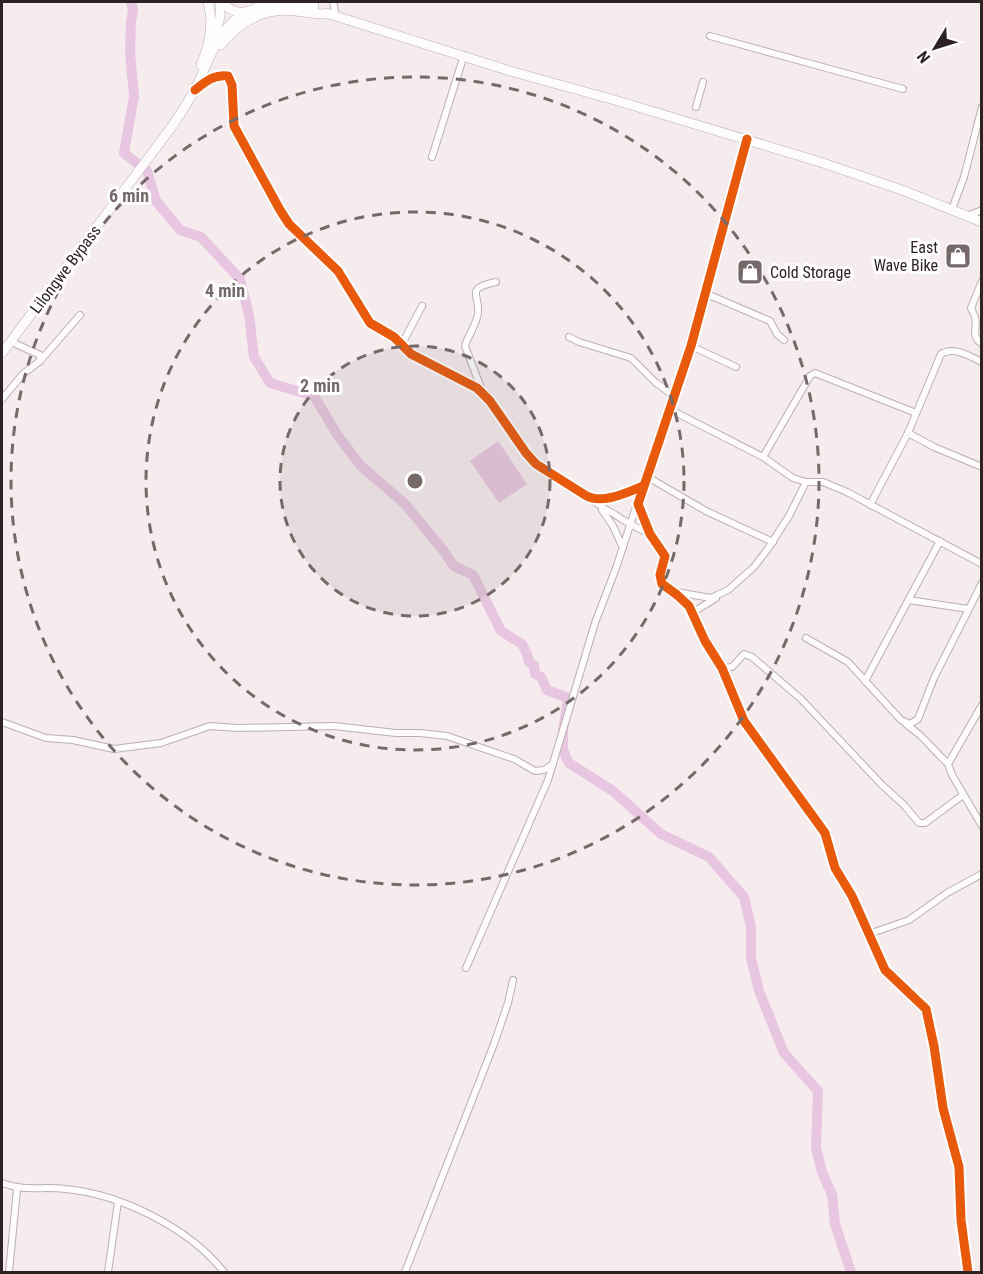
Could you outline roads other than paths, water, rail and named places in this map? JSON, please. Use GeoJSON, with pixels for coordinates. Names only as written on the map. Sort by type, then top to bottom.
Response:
{"type":"FeatureCollection","features":[{"type":"Feature","properties":{"kind":"main road"},"geometry":{"type":"LineString","coordinates":[[195,90],[195,82],[210,38],[212,20],[208,2]]}},
{"type":"Feature","properties":{"kind":"main road"},"geometry":{"type":"LineString","coordinates":[[221,2],[231,10],[246,12]]}},
{"type":"Feature","properties":{"kind":"main road","name":"Lilongwe Bypass"},"geometry":{"type":"LineString","coordinates":[[208,61],[219,24],[221,2]]}},
{"type":"Feature","properties":{"kind":"main road"},"geometry":{"type":"LineString","coordinates":[[261,4],[277,2],[334,14]]}},
{"type":"Feature","properties":{"kind":"main road"},"geometry":{"type":"LineString","coordinates":[[307,3],[464,56],[862,176],[981,222]]}},
{"type":"Feature","properties":{"kind":"main road","name":"Lilongwe Bypass"},"geometry":{"type":"LineString","coordinates":[[2,353],[151,155],[195,90],[226,27],[236,17],[261,4]]}},
{"type":"Feature","properties":{"kind":"main road"},"geometry":{"type":"LineString","coordinates":[[208,61],[234,29],[261,15],[283,10],[321,15],[334,14]]}},
{"type":"Feature","properties":{"kind":"street"},"geometry":{"type":"LineString","coordinates":[[333,2],[334,14]]}},
{"type":"Feature","properties":{"kind":"street"},"geometry":{"type":"LineString","coordinates":[[710,36],[903,89]]}},
{"type":"Feature","properties":{"kind":"street"},"geometry":{"type":"LineString","coordinates":[[432,157],[464,56]]}},
{"type":"Feature","properties":{"kind":"street"},"geometry":{"type":"LineString","coordinates":[[195,90],[211,78],[219,75],[228,76],[232,85],[234,126],[250,158],[284,217],[338,271],[370,323],[389,334],[411,354],[467,382],[483,393]]}},
{"type":"Feature","properties":{"kind":"street"},"geometry":{"type":"LineString","coordinates":[[696,107],[704,82]]}},
{"type":"Feature","properties":{"kind":"street"},"geometry":{"type":"LineString","coordinates":[[952,209],[964,177],[981,107]]}},
{"type":"Feature","properties":{"kind":"street"},"geometry":{"type":"LineString","coordinates":[[466,968],[553,764],[595,623],[631,526],[691,346],[747,140]]}},
{"type":"Feature","properties":{"kind":"street"},"geometry":{"type":"LineString","coordinates":[[967,216],[981,210]]}},
{"type":"Feature","properties":{"kind":"street"},"geometry":{"type":"LineString","coordinates":[[981,281],[971,308],[976,319],[974,333],[981,345]]}},
{"type":"Feature","properties":{"kind":"street"},"geometry":{"type":"LineString","coordinates":[[496,282],[482,285],[476,291],[478,314],[465,346],[483,393],[536,464],[592,499],[613,526],[623,548]]}},
{"type":"Feature","properties":{"kind":"street"},"geometry":{"type":"LineString","coordinates":[[706,295],[770,321],[777,334],[784,340]]}},
{"type":"Feature","properties":{"kind":"street"},"geometry":{"type":"LineString","coordinates":[[402,344],[422,306]]}},
{"type":"Feature","properties":{"kind":"street"},"geometry":{"type":"LineString","coordinates":[[2,399],[23,374],[40,362],[80,315]]}},
{"type":"Feature","properties":{"kind":"street"},"geometry":{"type":"LineString","coordinates":[[569,337],[631,358],[655,382],[674,396]]}},
{"type":"Feature","properties":{"kind":"street"},"geometry":{"type":"LineString","coordinates":[[16,344],[40,354],[40,362]]}},
{"type":"Feature","properties":{"kind":"street"},"geometry":{"type":"LineString","coordinates":[[691,346],[736,367]]}},
{"type":"Feature","properties":{"kind":"street"},"geometry":{"type":"LineString","coordinates":[[870,505],[908,434],[941,354],[950,350],[957,351],[981,362]]}},
{"type":"Feature","properties":{"kind":"street"},"geometry":{"type":"LineString","coordinates":[[762,457],[810,376],[815,373],[916,413]]}},
{"type":"Feature","properties":{"kind":"street"},"geometry":{"type":"LineString","coordinates":[[669,409],[762,457],[793,478],[806,482],[829,483],[981,564]]}},
{"type":"Feature","properties":{"kind":"street"},"geometry":{"type":"LineString","coordinates":[[908,434],[981,467]]}},
{"type":"Feature","properties":{"kind":"street"},"geometry":{"type":"LineString","coordinates":[[646,476],[706,511],[773,542]]}},
{"type":"Feature","properties":{"kind":"street"},"geometry":{"type":"LineString","coordinates":[[692,613],[728,590],[754,567],[773,542],[806,482]]}},
{"type":"Feature","properties":{"kind":"street"},"geometry":{"type":"LineString","coordinates":[[592,499],[614,496],[643,486]]}},
{"type":"Feature","properties":{"kind":"street"},"geometry":{"type":"LineString","coordinates":[[638,504],[650,534],[665,556],[660,580],[665,588],[683,600],[692,613],[705,641],[722,668],[744,721],[825,833],[832,861],[839,877],[848,889],[887,973],[921,1003],[928,1015],[943,1108],[959,1167],[961,1220],[968,1272]]}},
{"type":"Feature","properties":{"kind":"street"},"geometry":{"type":"LineString","coordinates":[[600,508],[650,534]]}},
{"type":"Feature","properties":{"kind":"street"},"geometry":{"type":"LineString","coordinates":[[865,681],[940,541]]}},
{"type":"Feature","properties":{"kind":"street"},"geometry":{"type":"LineString","coordinates":[[906,724],[918,719],[934,678],[981,583]]}},
{"type":"Feature","properties":{"kind":"street"},"geometry":{"type":"LineString","coordinates":[[670,590],[705,597],[718,595]]}},
{"type":"Feature","properties":{"kind":"street"},"geometry":{"type":"LineString","coordinates":[[909,600],[968,609]]}},
{"type":"Feature","properties":{"kind":"street"},"geometry":{"type":"LineString","coordinates":[[806,638],[848,662],[906,724],[948,764],[981,826]]}},
{"type":"Feature","properties":{"kind":"street"},"geometry":{"type":"LineString","coordinates":[[722,668],[732,667],[744,654],[752,657],[801,699],[919,823],[925,822],[963,795]]}},
{"type":"Feature","properties":{"kind":"street"},"geometry":{"type":"LineString","coordinates":[[948,764],[981,705]]}},
{"type":"Feature","properties":{"kind":"street"},"geometry":{"type":"LineString","coordinates":[[2,722],[46,738],[73,740],[114,749],[168,741],[198,728],[210,726],[237,728],[334,726],[447,736],[514,759],[535,771],[544,770],[553,764]]}},
{"type":"Feature","properties":{"kind":"street"},"geometry":{"type":"LineString","coordinates":[[869,934],[909,920],[947,893],[981,874]]}},
{"type":"Feature","properties":{"kind":"street"},"geometry":{"type":"LineString","coordinates":[[405,1272],[494,1044],[513,980]]}},
{"type":"Feature","properties":{"kind":"street"},"geometry":{"type":"LineString","coordinates":[[2,1183],[17,1189],[66,1189],[118,1202],[175,1229],[209,1254],[224,1272]]}},
{"type":"Feature","properties":{"kind":"street"},"geometry":{"type":"LineString","coordinates":[[9,1272],[17,1189]]}},
{"type":"Feature","properties":{"kind":"street"},"geometry":{"type":"LineString","coordinates":[[108,1272],[118,1202]]}},
{"type":"Feature","properties":{"kind":"waterway"},"geometry":{"type":"LineString","coordinates":[[131,2],[133,10],[130,52],[134,96],[124,153],[147,171],[156,201],[180,230],[201,237],[240,279],[249,315],[254,357],[270,383],[314,396],[338,436],[361,466],[405,504],[454,566],[473,575],[501,631],[522,644],[529,662],[534,665],[535,674],[541,677],[547,690],[568,698],[563,731],[563,750],[569,763],[613,791],[661,834],[709,857],[744,897],[751,927],[751,958],[759,991],[784,1053],[818,1091],[816,1148],[822,1172],[832,1195],[835,1224],[851,1272]]}},
{"type":"Feature","properties":{"kind":"place","name":"East Wave Bike"},"geometry":{"type":"Point","coordinates":[958,256]}},
{"type":"Feature","properties":{"kind":"place","name":"Cold Storage"},"geometry":{"type":"Point","coordinates":[750,272]}}]}
